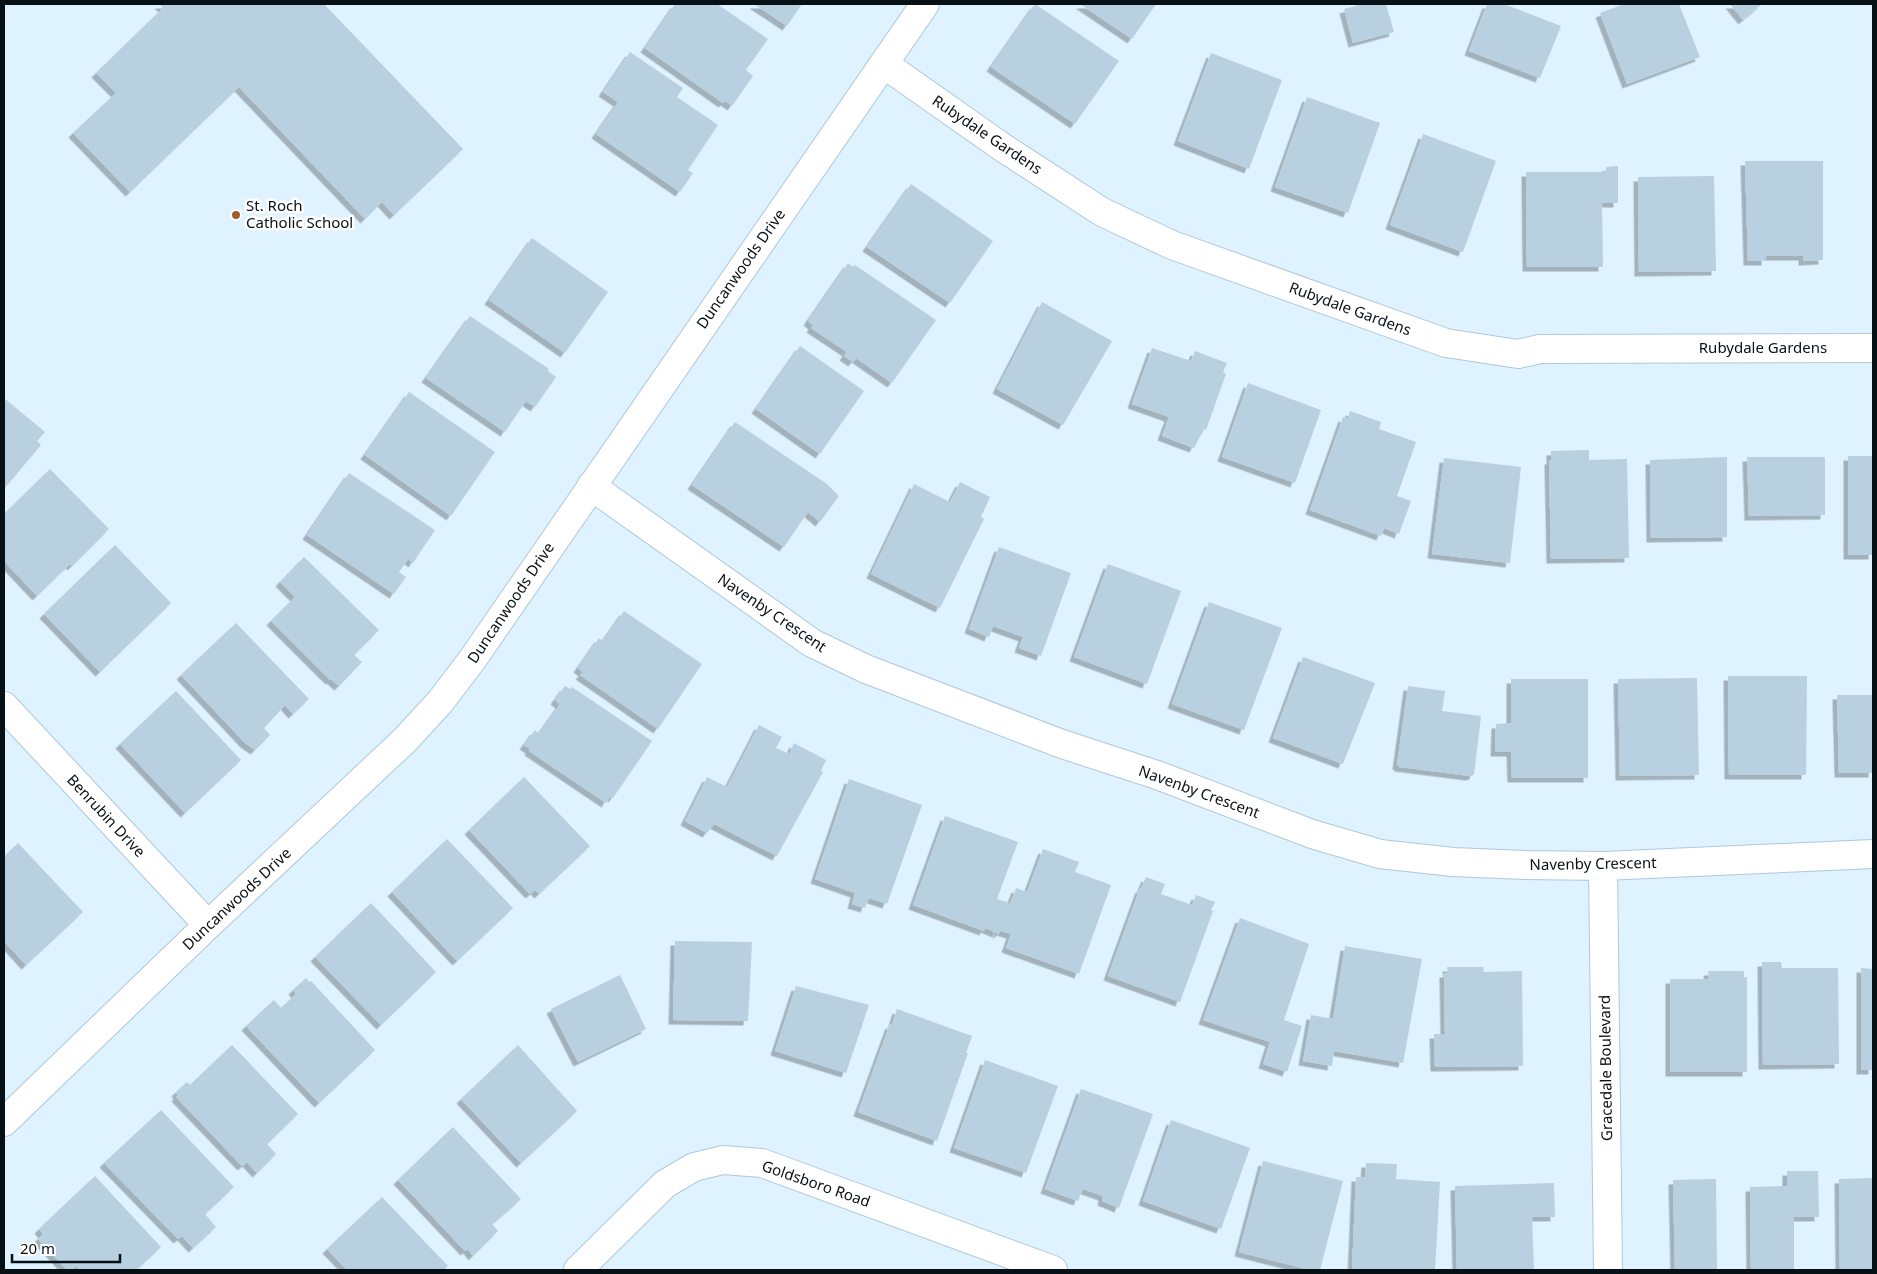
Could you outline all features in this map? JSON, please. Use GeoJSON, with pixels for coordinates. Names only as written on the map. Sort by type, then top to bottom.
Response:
{"type":"FeatureCollection","features":[{"type":"Feature","properties":{"kind":"street","name":"Duncanwoods Drive"},"geometry":{"type":"LineString","coordinates":[[4,1122],[208,925],[405,740],[440,702],[472,660],[925,4]]}},
{"type":"Feature","properties":{"kind":"street","name":"Rubydale Gardens"},"geometry":{"type":"LineString","coordinates":[[884,64],[1002,147],[1102,212],[1172,245],[1446,343],[1518,354],[1540,349],[1873,348]]}},
{"type":"Feature","properties":{"kind":"street","name":"Navenby Crescent"},"geometry":{"type":"LineString","coordinates":[[591,486],[812,643],[866,669],[1062,744],[1157,775],[1312,834],[1380,854],[1453,862],[1603,866],[1873,854]]}},
{"type":"Feature","properties":{"kind":"street","name":"Benrubin Drive"},"geometry":{"type":"LineString","coordinates":[[4,706],[208,925]]}},
{"type":"Feature","properties":{"kind":"street","name":"Gracedale Boulevard"},"geometry":{"type":"LineString","coordinates":[[1603,866],[1608,1270]]}},
{"type":"Feature","properties":{"kind":"street","name":"Goldsboro Road"},"geometry":{"type":"LineString","coordinates":[[578,1270],[665,1184],[694,1167],[723,1160],[762,1163],[1053,1270]]}},
{"type":"Feature","properties":{"kind":"building"},"geometry":{"type":"Polygon","coordinates":[[[159,4],[324,4],[463,149],[394,215],[382,202],[365,219],[239,87],[130,192],[73,133],[116,93],[96,73],[163,8],[159,4]]]}},
{"type":"Feature","properties":{"kind":"building"},"geometry":{"type":"Polygon","coordinates":[[[675,4],[717,4],[768,39],[746,70],[753,76],[732,106],[725,101],[723,103],[645,48],[675,4]]]}},
{"type":"Feature","properties":{"kind":"building"},"geometry":{"type":"Polygon","coordinates":[[[754,4],[802,4],[787,26],[754,4]]]}},
{"type":"Feature","properties":{"kind":"building"},"geometry":{"type":"Polygon","coordinates":[[[1035,4],[1119,61],[1075,124],[991,67],[1035,4]]]}},
{"type":"Feature","properties":{"kind":"building"},"geometry":{"type":"Polygon","coordinates":[[[1080,4],[1156,4],[1132,39],[1080,4]]]}},
{"type":"Feature","properties":{"kind":"building"},"geometry":{"type":"Polygon","coordinates":[[[1355,4],[1386,4],[1394,32],[1353,43],[1344,9],[1356,6],[1355,4]]]}},
{"type":"Feature","properties":{"kind":"building"},"geometry":{"type":"Polygon","coordinates":[[[1487,4],[1504,4],[1561,26],[1540,78],[1469,51],[1487,4]]]}},
{"type":"Feature","properties":{"kind":"building"},"geometry":{"type":"Polygon","coordinates":[[[1624,4],[1679,4],[1700,57],[1627,84],[1600,13],[1624,4]]]}},
{"type":"Feature","properties":{"kind":"building"},"geometry":{"type":"Polygon","coordinates":[[[1730,4],[1762,4],[1743,20],[1730,4]]]}},
{"type":"Feature","properties":{"kind":"building"},"geometry":{"type":"Polygon","coordinates":[[[630,52],[683,88],[677,97],[718,125],[688,170],[693,173],[680,192],[596,134],[618,102],[603,92],[630,52]]]}},
{"type":"Feature","properties":{"kind":"building"},"geometry":{"type":"Polygon","coordinates":[[[1211,53],[1282,80],[1249,169],[1178,141],[1211,53]]]}},
{"type":"Feature","properties":{"kind":"building"},"geometry":{"type":"Polygon","coordinates":[[[1307,97],[1380,123],[1348,213],[1275,187],[1307,97]]]}},
{"type":"Feature","properties":{"kind":"building"},"geometry":{"type":"Polygon","coordinates":[[[1423,134],[1496,161],[1463,252],[1390,225],[1423,134]]]}},
{"type":"Feature","properties":{"kind":"building"},"geometry":{"type":"Polygon","coordinates":[[[1745,161],[1823,161],[1823,260],[1803,261],[1803,256],[1766,256],[1766,261],[1748,261],[1745,161]]]}},
{"type":"Feature","properties":{"kind":"building"},"geometry":{"type":"Polygon","coordinates":[[[1618,166],[1618,203],[1602,203],[1603,267],[1527,267],[1526,172],[1606,172],[1606,167],[1618,166]]]}},
{"type":"Feature","properties":{"kind":"building"},"geometry":{"type":"Polygon","coordinates":[[[1714,176],[1716,271],[1639,272],[1638,177],[1714,176]]]}},
{"type":"Feature","properties":{"kind":"building"},"geometry":{"type":"Polygon","coordinates":[[[911,184],[993,241],[950,303],[867,247],[911,184]]]}},
{"type":"Feature","properties":{"kind":"building"},"geometry":{"type":"Polygon","coordinates":[[[532,238],[608,292],[565,353],[489,300],[532,238]]]}},
{"type":"Feature","properties":{"kind":"building"},"geometry":{"type":"Polygon","coordinates":[[[848,263],[853,267],[855,265],[936,320],[892,383],[856,358],[853,362],[844,356],[847,352],[811,328],[813,325],[808,321],[848,263]]]}},
{"type":"Feature","properties":{"kind":"building"},"geometry":{"type":"Polygon","coordinates":[[[1042,302],[1112,341],[1063,425],[997,389],[1042,302]]]}},
{"type":"Feature","properties":{"kind":"building"},"geometry":{"type":"Polygon","coordinates":[[[470,316],[549,369],[548,371],[556,377],[535,407],[526,401],[505,432],[426,378],[470,316]]]}},
{"type":"Feature","properties":{"kind":"building"},"geometry":{"type":"Polygon","coordinates":[[[800,346],[864,391],[820,454],[756,409],[800,346]]]}},
{"type":"Feature","properties":{"kind":"building"},"geometry":{"type":"Polygon","coordinates":[[[1152,348],[1191,361],[1195,351],[1227,363],[1223,372],[1226,374],[1206,430],[1204,429],[1194,448],[1162,436],[1169,417],[1132,404],[1152,348]]]}},
{"type":"Feature","properties":{"kind":"building"},"geometry":{"type":"Polygon","coordinates":[[[1248,383],[1321,410],[1295,483],[1222,457],[1248,383]]]}},
{"type":"Feature","properties":{"kind":"building"},"geometry":{"type":"Polygon","coordinates":[[[409,392],[495,452],[451,516],[365,455],[409,392]]]}},
{"type":"Feature","properties":{"kind":"building"},"geometry":{"type":"Polygon","coordinates":[[[4,398],[45,432],[37,441],[41,445],[4,489],[4,398]]]}},
{"type":"Feature","properties":{"kind":"building"},"geometry":{"type":"Polygon","coordinates":[[[1350,411],[1381,422],[1379,429],[1416,442],[1397,496],[1411,501],[1399,534],[1384,528],[1381,536],[1310,510],[1343,417],[1348,419],[1350,411]]]}},
{"type":"Feature","properties":{"kind":"building"},"geometry":{"type":"Polygon","coordinates":[[[735,422],[827,484],[839,496],[820,522],[808,512],[784,547],[692,485],[735,422]]]}},
{"type":"Feature","properties":{"kind":"building"},"geometry":{"type":"Polygon","coordinates":[[[1589,450],[1589,460],[1627,459],[1629,558],[1551,559],[1549,460],[1551,460],[1551,451],[1589,450]]]}},
{"type":"Feature","properties":{"kind":"building"},"geometry":{"type":"Polygon","coordinates":[[[1848,456],[1873,456],[1873,555],[1848,555],[1848,456]]]}},
{"type":"Feature","properties":{"kind":"building"},"geometry":{"type":"Polygon","coordinates":[[[1727,457],[1727,537],[1651,538],[1650,460],[1727,457]]]}},
{"type":"Feature","properties":{"kind":"building"},"geometry":{"type":"Polygon","coordinates":[[[1747,457],[1825,457],[1825,515],[1749,516],[1747,457]]]}},
{"type":"Feature","properties":{"kind":"building"},"geometry":{"type":"Polygon","coordinates":[[[1444,458],[1521,467],[1510,563],[1432,554],[1444,458]]]}},
{"type":"Feature","properties":{"kind":"building"},"geometry":{"type":"Polygon","coordinates":[[[50,469],[109,529],[72,566],[70,564],[37,596],[4,561],[4,514],[50,469]]]}},
{"type":"Feature","properties":{"kind":"building"},"geometry":{"type":"Polygon","coordinates":[[[349,473],[435,530],[413,563],[408,559],[399,572],[406,577],[394,594],[307,535],[349,473]]]}},
{"type":"Feature","properties":{"kind":"building"},"geometry":{"type":"Polygon","coordinates":[[[960,482],[990,497],[981,517],[984,519],[940,608],[871,574],[914,484],[950,502],[960,482]]]}},
{"type":"Feature","properties":{"kind":"building"},"geometry":{"type":"Polygon","coordinates":[[[115,545],[171,603],[100,672],[44,614],[115,545]]]}},
{"type":"Feature","properties":{"kind":"building"},"geometry":{"type":"Polygon","coordinates":[[[999,547],[1071,573],[1041,656],[1019,648],[1023,637],[993,626],[989,637],[969,629],[999,547]]]}},
{"type":"Feature","properties":{"kind":"building"},"geometry":{"type":"Polygon","coordinates":[[[304,557],[379,630],[354,655],[362,662],[339,686],[330,680],[271,621],[295,597],[280,582],[304,557]]]}},
{"type":"Feature","properties":{"kind":"building"},"geometry":{"type":"Polygon","coordinates":[[[1108,564],[1181,591],[1147,684],[1074,657],[1108,564]]]}},
{"type":"Feature","properties":{"kind":"building"},"geometry":{"type":"Polygon","coordinates":[[[1209,602],[1282,628],[1244,730],[1172,704],[1209,602]]]}},
{"type":"Feature","properties":{"kind":"building"},"geometry":{"type":"Polygon","coordinates":[[[624,611],[702,664],[658,729],[580,675],[583,672],[578,668],[599,638],[603,641],[624,611]]]}},
{"type":"Feature","properties":{"kind":"building"},"geometry":{"type":"Polygon","coordinates":[[[236,623],[309,699],[293,714],[285,705],[264,728],[270,735],[255,750],[245,743],[181,675],[236,623]]]}},
{"type":"Feature","properties":{"kind":"building"},"geometry":{"type":"Polygon","coordinates":[[[1303,657],[1375,683],[1343,764],[1273,738],[1303,657]]]}},
{"type":"Feature","properties":{"kind":"building"},"geometry":{"type":"Polygon","coordinates":[[[1728,676],[1807,676],[1806,775],[1729,775],[1728,676]]]}},
{"type":"Feature","properties":{"kind":"building"},"geometry":{"type":"Polygon","coordinates":[[[1697,678],[1699,775],[1620,776],[1618,679],[1697,678]]]}},
{"type":"Feature","properties":{"kind":"building"},"geometry":{"type":"Polygon","coordinates":[[[1511,679],[1588,679],[1588,778],[1512,778],[1511,752],[1495,752],[1496,724],[1511,723],[1511,679]]]}},
{"type":"Feature","properties":{"kind":"building"},"geometry":{"type":"Polygon","coordinates":[[[565,686],[570,689],[572,687],[652,741],[613,798],[610,796],[606,803],[529,751],[530,749],[524,745],[535,730],[539,734],[560,704],[555,700],[565,686]]]}},
{"type":"Feature","properties":{"kind":"building"},"geometry":{"type":"Polygon","coordinates":[[[1408,686],[1445,691],[1442,711],[1481,716],[1474,775],[1399,767],[1397,765],[1408,686]]]}},
{"type":"Feature","properties":{"kind":"building"},"geometry":{"type":"Polygon","coordinates":[[[176,691],[241,760],[185,813],[120,744],[176,691]]]}},
{"type":"Feature","properties":{"kind":"building"},"geometry":{"type":"Polygon","coordinates":[[[1837,695],[1873,695],[1873,773],[1839,773],[1837,695]]]}},
{"type":"Feature","properties":{"kind":"building"},"geometry":{"type":"Polygon","coordinates":[[[759,725],[782,737],[776,748],[789,754],[794,743],[826,760],[821,771],[823,772],[777,856],[714,824],[707,833],[685,821],[707,777],[727,787],[759,725]]]}},
{"type":"Feature","properties":{"kind":"building"},"geometry":{"type":"Polygon","coordinates":[[[524,777],[590,846],[539,894],[535,890],[530,894],[469,830],[524,777]]]}},
{"type":"Feature","properties":{"kind":"building"},"geometry":{"type":"Polygon","coordinates":[[[849,779],[922,805],[887,904],[869,898],[865,908],[852,904],[855,893],[815,879],[849,779]]]}},
{"type":"Feature","properties":{"kind":"building"},"geometry":{"type":"Polygon","coordinates":[[[945,816],[1018,842],[997,899],[1007,902],[997,933],[985,928],[984,931],[913,905],[945,816]]]}},
{"type":"Feature","properties":{"kind":"building"},"geometry":{"type":"Polygon","coordinates":[[[447,839],[513,908],[457,961],[392,892],[447,839]]]}},
{"type":"Feature","properties":{"kind":"building"},"geometry":{"type":"Polygon","coordinates":[[[18,843],[83,912],[26,965],[4,941],[4,857],[18,843]]]}},
{"type":"Feature","properties":{"kind":"building"},"geometry":{"type":"Polygon","coordinates":[[[1043,849],[1079,862],[1075,872],[1111,885],[1079,974],[1006,948],[1011,934],[1001,931],[997,935],[1007,903],[1010,904],[1016,888],[1027,892],[1043,849]]]}},
{"type":"Feature","properties":{"kind":"building"},"geometry":{"type":"Polygon","coordinates":[[[1146,877],[1165,884],[1161,894],[1192,905],[1196,895],[1215,902],[1180,1002],[1108,976],[1140,888],[1146,877]]]}},
{"type":"Feature","properties":{"kind":"building"},"geometry":{"type":"Polygon","coordinates":[[[371,903],[436,972],[381,1025],[315,957],[371,903]]]}},
{"type":"Feature","properties":{"kind":"building"},"geometry":{"type":"Polygon","coordinates":[[[1240,918],[1309,944],[1284,1020],[1302,1026],[1287,1072],[1263,1064],[1270,1042],[1203,1020],[1240,918]]]}},
{"type":"Feature","properties":{"kind":"building"},"geometry":{"type":"Polygon","coordinates":[[[675,941],[752,942],[748,1021],[673,1020],[675,941]]]}},
{"type":"Feature","properties":{"kind":"building"},"geometry":{"type":"Polygon","coordinates":[[[1345,946],[1422,959],[1403,1063],[1334,1051],[1332,1066],[1303,1061],[1311,1015],[1333,1019],[1345,946]]]}},
{"type":"Feature","properties":{"kind":"building"},"geometry":{"type":"Polygon","coordinates":[[[1762,962],[1781,962],[1782,968],[1838,968],[1839,1064],[1763,1065],[1762,962]]]}},
{"type":"Feature","properties":{"kind":"building"},"geometry":{"type":"Polygon","coordinates":[[[1447,967],[1483,967],[1484,972],[1522,971],[1523,1066],[1435,1067],[1434,1034],[1445,1034],[1444,973],[1448,973],[1447,967]]]}},
{"type":"Feature","properties":{"kind":"building"},"geometry":{"type":"Polygon","coordinates":[[[1861,968],[1873,969],[1873,1070],[1861,1070],[1861,968]]]}},
{"type":"Feature","properties":{"kind":"building"},"geometry":{"type":"Polygon","coordinates":[[[1708,971],[1744,971],[1744,977],[1747,977],[1747,1072],[1670,1072],[1670,979],[1709,979],[1708,971]]]}},
{"type":"Feature","properties":{"kind":"building"},"geometry":{"type":"Polygon","coordinates":[[[620,975],[646,1029],[578,1062],[551,1009],[620,975]]]}},
{"type":"Feature","properties":{"kind":"building"},"geometry":{"type":"Polygon","coordinates":[[[306,978],[309,982],[311,981],[375,1050],[319,1103],[246,1026],[274,1000],[281,1008],[296,994],[293,990],[306,978]]]}},
{"type":"Feature","properties":{"kind":"building"},"geometry":{"type":"Polygon","coordinates":[[[796,986],[869,1005],[846,1073],[775,1051],[796,986]]]}},
{"type":"Feature","properties":{"kind":"building"},"geometry":{"type":"Polygon","coordinates":[[[897,1009],[972,1036],[966,1053],[968,1053],[937,1141],[858,1112],[897,1009]]]}},
{"type":"Feature","properties":{"kind":"building"},"geometry":{"type":"Polygon","coordinates":[[[232,1045],[298,1114],[267,1144],[276,1154],[257,1173],[247,1162],[242,1166],[176,1097],[178,1095],[176,1092],[187,1082],[190,1085],[232,1045]]]}},
{"type":"Feature","properties":{"kind":"building"},"geometry":{"type":"Polygon","coordinates":[[[518,1045],[577,1111],[521,1163],[461,1099],[518,1045]]]}},
{"type":"Feature","properties":{"kind":"building"},"geometry":{"type":"Polygon","coordinates":[[[985,1060],[1058,1086],[1026,1173],[954,1148],[985,1060]]]}},
{"type":"Feature","properties":{"kind":"building"},"geometry":{"type":"Polygon","coordinates":[[[1081,1089],[1153,1114],[1119,1208],[1102,1201],[1103,1196],[1083,1189],[1078,1201],[1045,1189],[1081,1089]]]}},
{"type":"Feature","properties":{"kind":"building"},"geometry":{"type":"Polygon","coordinates":[[[161,1110],[234,1187],[205,1214],[216,1227],[193,1248],[182,1236],[178,1239],[104,1163],[161,1110]]]}},
{"type":"Feature","properties":{"kind":"building"},"geometry":{"type":"Polygon","coordinates":[[[1171,1120],[1250,1148],[1221,1229],[1143,1201],[1171,1120]]]}},
{"type":"Feature","properties":{"kind":"building"},"geometry":{"type":"Polygon","coordinates":[[[453,1127],[521,1199],[492,1224],[498,1231],[473,1256],[468,1249],[465,1251],[398,1180],[453,1127]]]}},
{"type":"Feature","properties":{"kind":"building"},"geometry":{"type":"Polygon","coordinates":[[[1263,1161],[1343,1181],[1320,1270],[1310,1270],[1239,1252],[1263,1161]]]}},
{"type":"Feature","properties":{"kind":"building"},"geometry":{"type":"Polygon","coordinates":[[[1366,1163],[1397,1164],[1396,1179],[1440,1182],[1435,1270],[1352,1270],[1356,1177],[1365,1177],[1366,1163]]]}},
{"type":"Feature","properties":{"kind":"building"},"geometry":{"type":"Polygon","coordinates":[[[1787,1171],[1818,1171],[1819,1217],[1794,1217],[1794,1270],[1751,1270],[1750,1187],[1787,1186],[1787,1171]]]}},
{"type":"Feature","properties":{"kind":"building"},"geometry":{"type":"Polygon","coordinates":[[[95,1176],[161,1247],[136,1270],[79,1270],[76,1266],[71,1270],[67,1270],[38,1239],[43,1234],[39,1229],[95,1176]]]}},
{"type":"Feature","properties":{"kind":"building"},"geometry":{"type":"Polygon","coordinates":[[[1873,1178],[1873,1270],[1840,1270],[1839,1179],[1873,1178]]]}},
{"type":"Feature","properties":{"kind":"building"},"geometry":{"type":"Polygon","coordinates":[[[1716,1179],[1717,1270],[1675,1270],[1673,1180],[1716,1179]]]}},
{"type":"Feature","properties":{"kind":"building"},"geometry":{"type":"Polygon","coordinates":[[[1554,1183],[1555,1217],[1532,1217],[1534,1270],[1457,1270],[1455,1186],[1554,1183]]]}},
{"type":"Feature","properties":{"kind":"building"},"geometry":{"type":"Polygon","coordinates":[[[382,1197],[448,1266],[443,1270],[347,1270],[327,1249],[382,1197]]]}},
{"type":"Feature","properties":{"kind":"place","name":"St. Roch Catholic School"},"geometry":{"type":"Point","coordinates":[236,215]}}]}
